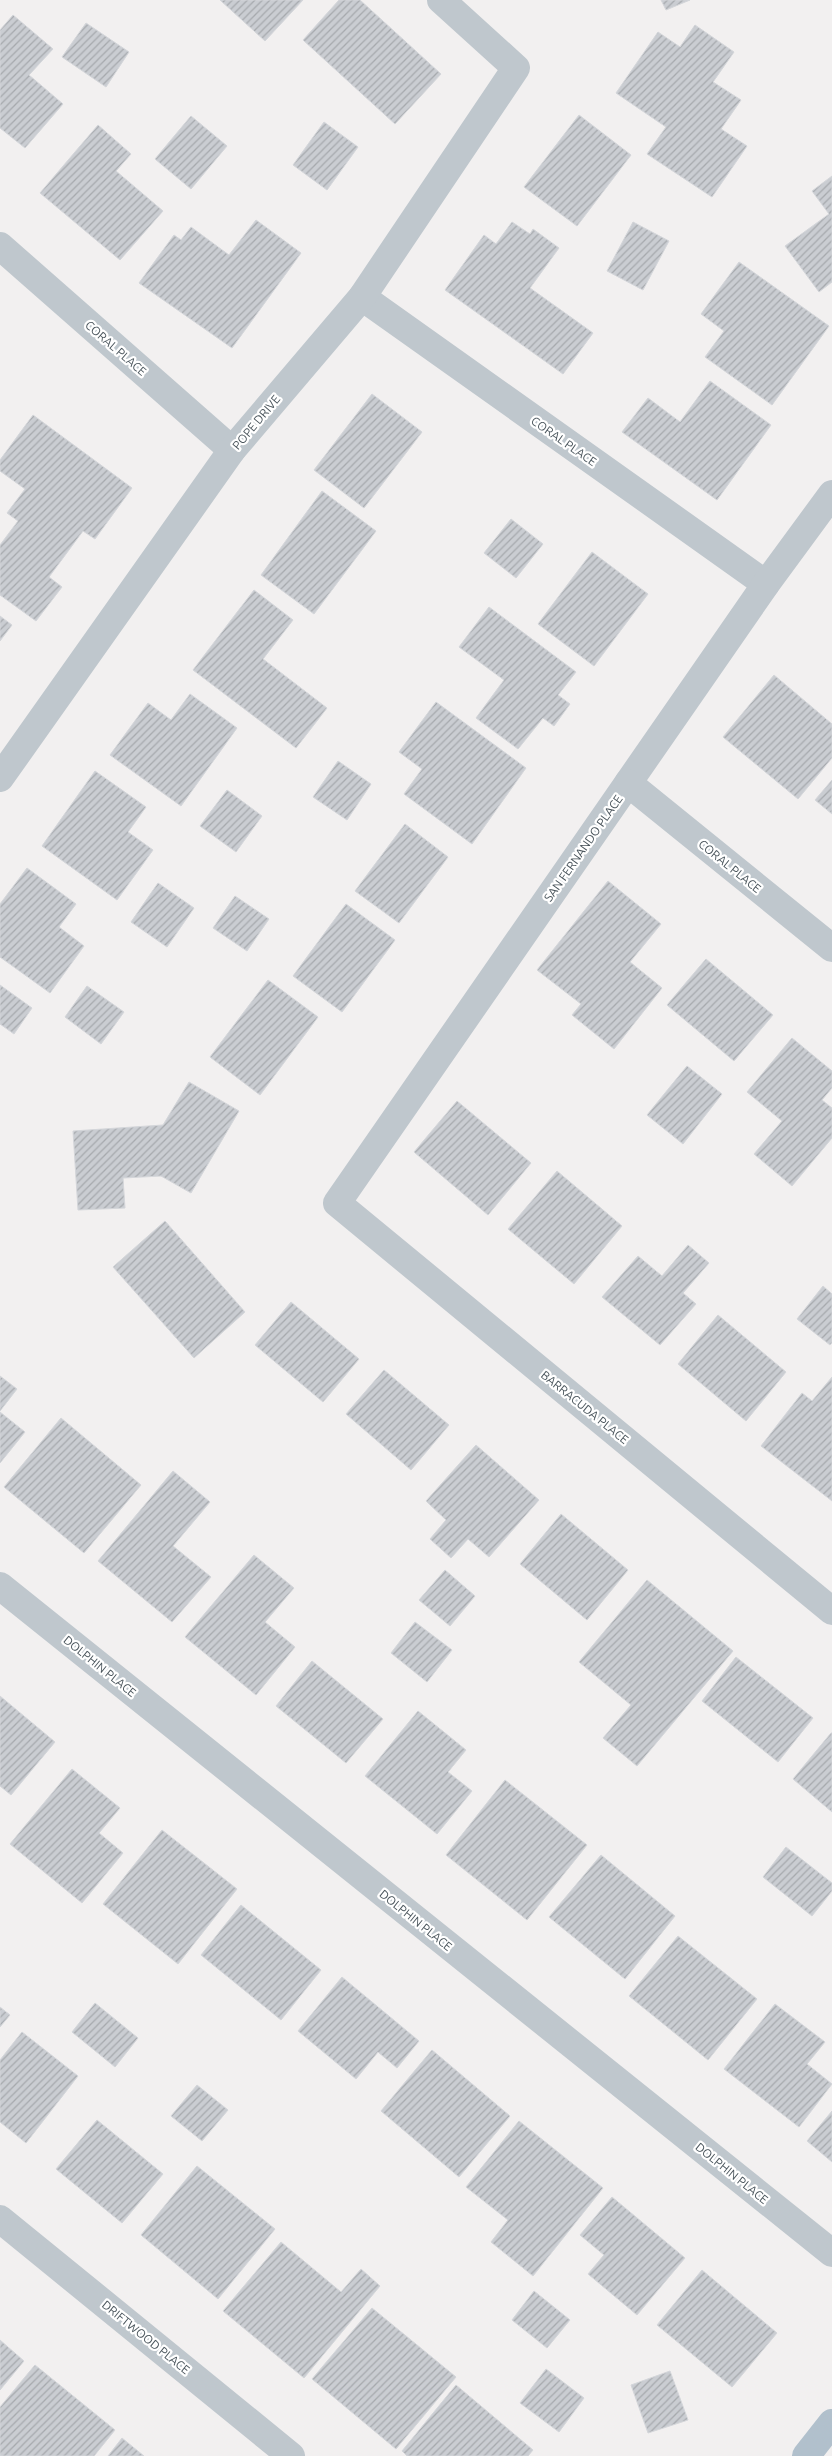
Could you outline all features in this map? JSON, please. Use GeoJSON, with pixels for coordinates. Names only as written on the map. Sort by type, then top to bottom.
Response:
{"type":"FeatureCollection","features":[{"type":"Feature","properties":{"kind":"main road"},"geometry":{"type":"LineString","coordinates":[[806,2456],[832,2423]]}},
{"type":"Feature","properties":{"kind":"street","name":"POPE DRIVE"},"geometry":{"type":"LineString","coordinates":[[0,778],[232,450],[362,297],[516,68],[441,0]]}},
{"type":"Feature","properties":{"kind":"street","name":"CORAL PLACE"},"geometry":{"type":"LineString","coordinates":[[0,246],[232,450]]}},
{"type":"Feature","properties":{"kind":"street","name":"CORAL PLACE"},"geometry":{"type":"LineString","coordinates":[[362,297],[766,584]]}},
{"type":"Feature","properties":{"kind":"street","name":"SAN FERNANDO PLACE"},"geometry":{"type":"LineString","coordinates":[[337,1203],[766,584],[832,494]]}},
{"type":"Feature","properties":{"kind":"street","name":"CORAL PLACE"},"geometry":{"type":"LineString","coordinates":[[628,783],[832,948]]}},
{"type":"Feature","properties":{"kind":"street","name":"BARRACUDA PLACE"},"geometry":{"type":"LineString","coordinates":[[337,1203],[832,1611]]}},
{"type":"Feature","properties":{"kind":"street","name":"DOLPHIN PLACE"},"geometry":{"type":"LineString","coordinates":[[0,1586],[832,2253]]}},
{"type":"Feature","properties":{"kind":"street","name":"DRIFTWOOD PLACE"},"geometry":{"type":"LineString","coordinates":[[0,2218],[292,2456]]}},
{"type":"Feature","properties":{"kind":"building"},"geometry":{"type":"Polygon","coordinates":[[[220,0],[303,0],[265,41],[220,0]]]}},
{"type":"Feature","properties":{"kind":"building"},"geometry":{"type":"Polygon","coordinates":[[[339,0],[360,0],[441,74],[395,124],[303,40],[339,0]]]}},
{"type":"Feature","properties":{"kind":"building"},"geometry":{"type":"Polygon","coordinates":[[[661,0],[690,0],[666,10],[661,0]]]}},
{"type":"Feature","properties":{"kind":"building"},"geometry":{"type":"Polygon","coordinates":[[[13,15],[53,49],[29,75],[63,104],[25,148],[0,128],[0,30],[13,15]]]}},
{"type":"Feature","properties":{"kind":"building"},"geometry":{"type":"Polygon","coordinates":[[[86,23],[129,52],[106,87],[62,57],[86,23]]]}},
{"type":"Feature","properties":{"kind":"building"},"geometry":{"type":"Polygon","coordinates":[[[695,25],[734,52],[713,82],[741,100],[721,129],[747,146],[712,197],[647,154],[666,127],[616,93],[658,32],[680,47],[695,25]]]}},
{"type":"Feature","properties":{"kind":"building"},"geometry":{"type":"Polygon","coordinates":[[[579,115],[631,155],[577,226],[524,187],[579,115]]]}},
{"type":"Feature","properties":{"kind":"building"},"geometry":{"type":"Polygon","coordinates":[[[191,116],[227,146],[191,189],[155,159],[191,116]]]}},
{"type":"Feature","properties":{"kind":"building"},"geometry":{"type":"Polygon","coordinates":[[[324,122],[358,147],[327,190],[293,165],[324,122]]]}},
{"type":"Feature","properties":{"kind":"building"},"geometry":{"type":"Polygon","coordinates":[[[98,125],[131,154],[116,171],[163,211],[120,260],[40,193],[98,125]]]}},
{"type":"Feature","properties":{"kind":"building"},"geometry":{"type":"Polygon","coordinates":[[[832,176],[832,282],[819,292],[785,246],[829,214],[812,191],[832,176]]]}},
{"type":"Feature","properties":{"kind":"building"},"geometry":{"type":"Polygon","coordinates":[[[256,220],[301,253],[232,348],[139,283],[174,235],[181,240],[191,227],[229,255],[256,220]]]}},
{"type":"Feature","properties":{"kind":"building"},"geometry":{"type":"Polygon","coordinates":[[[512,222],[530,234],[533,229],[559,248],[530,288],[593,333],[563,374],[445,290],[484,235],[496,244],[512,222]]]}},
{"type":"Feature","properties":{"kind":"building"},"geometry":{"type":"Polygon","coordinates":[[[633,222],[669,241],[643,290],[607,271],[633,222]]]}},
{"type":"Feature","properties":{"kind":"building"},"geometry":{"type":"Polygon","coordinates":[[[739,262],[829,326],[772,405],[705,357],[724,331],[701,314],[739,262]]]}},
{"type":"Feature","properties":{"kind":"building"},"geometry":{"type":"Polygon","coordinates":[[[710,381],[771,425],[717,500],[622,432],[648,398],[680,422],[710,381]]]}},
{"type":"Feature","properties":{"kind":"building"},"geometry":{"type":"Polygon","coordinates":[[[372,394],[422,432],[364,508],[314,470],[372,394]]]}},
{"type":"Feature","properties":{"kind":"building"},"geometry":{"type":"Polygon","coordinates":[[[33,415],[132,488],[95,539],[83,531],[49,577],[62,587],[36,621],[0,595],[0,545],[18,521],[7,513],[25,489],[0,471],[0,460],[33,415]]]}},
{"type":"Feature","properties":{"kind":"building"},"geometry":{"type":"Polygon","coordinates":[[[322,491],[376,531],[314,614],[261,575],[322,491]]]}},
{"type":"Feature","properties":{"kind":"building"},"geometry":{"type":"Polygon","coordinates":[[[511,519],[543,544],[516,578],[484,553],[511,519]]]}},
{"type":"Feature","properties":{"kind":"building"},"geometry":{"type":"Polygon","coordinates":[[[592,552],[648,594],[594,666],[538,624],[592,552]]]}},
{"type":"Feature","properties":{"kind":"building"},"geometry":{"type":"Polygon","coordinates":[[[254,590],[293,620],[263,659],[327,708],[296,748],[193,670],[254,590]]]}},
{"type":"Feature","properties":{"kind":"building"},"geometry":{"type":"Polygon","coordinates":[[[489,607],[576,672],[558,695],[570,704],[554,726],[543,718],[518,749],[476,718],[504,680],[459,647],[489,607]]]}},
{"type":"Feature","properties":{"kind":"building"},"geometry":{"type":"Polygon","coordinates":[[[0,616],[12,625],[0,641],[0,616]]]}},
{"type":"Feature","properties":{"kind":"building"},"geometry":{"type":"Polygon","coordinates":[[[774,675],[832,724],[832,758],[798,799],[723,737],[774,675]]]}},
{"type":"Feature","properties":{"kind":"building"},"geometry":{"type":"Polygon","coordinates":[[[190,694],[237,728],[181,806],[110,755],[148,703],[171,720],[190,694]]]}},
{"type":"Feature","properties":{"kind":"building"},"geometry":{"type":"Polygon","coordinates":[[[436,702],[526,768],[472,844],[404,794],[422,769],[399,752],[436,702]]]}},
{"type":"Feature","properties":{"kind":"building"},"geometry":{"type":"Polygon","coordinates":[[[338,761],[371,784],[347,820],[313,797],[338,761]]]}},
{"type":"Feature","properties":{"kind":"building"},"geometry":{"type":"Polygon","coordinates":[[[95,771],[146,807],[128,832],[153,850],[117,900],[42,846],[95,771]]]}},
{"type":"Feature","properties":{"kind":"building"},"geometry":{"type":"Polygon","coordinates":[[[832,780],[832,814],[815,800],[832,780]]]}},
{"type":"Feature","properties":{"kind":"building"},"geometry":{"type":"Polygon","coordinates":[[[227,790],[262,816],[236,852],[200,826],[227,790]]]}},
{"type":"Feature","properties":{"kind":"building"},"geometry":{"type":"Polygon","coordinates":[[[405,824],[448,857],[399,923],[355,891],[405,824]]]}},
{"type":"Feature","properties":{"kind":"building"},"geometry":{"type":"Polygon","coordinates":[[[27,868],[76,904],[59,927],[84,946],[50,993],[0,957],[0,904],[27,868]]]}},
{"type":"Feature","properties":{"kind":"building"},"geometry":{"type":"Polygon","coordinates":[[[608,881],[661,924],[630,962],[662,988],[614,1049],[572,1015],[581,1004],[537,970],[608,881]]]}},
{"type":"Feature","properties":{"kind":"building"},"geometry":{"type":"Polygon","coordinates":[[[158,883],[194,908],[167,947],[131,922],[158,883]]]}},
{"type":"Feature","properties":{"kind":"building"},"geometry":{"type":"Polygon","coordinates":[[[235,896],[269,919],[247,951],[213,928],[235,896]]]}},
{"type":"Feature","properties":{"kind":"building"},"geometry":{"type":"Polygon","coordinates":[[[346,904],[395,940],[342,1012],[293,976],[346,904]]]}},
{"type":"Feature","properties":{"kind":"building"},"geometry":{"type":"Polygon","coordinates":[[[706,959],[773,1015],[734,1061],[667,1005],[706,959]]]}},
{"type":"Feature","properties":{"kind":"building"},"geometry":{"type":"Polygon","coordinates":[[[268,980],[318,1017],[260,1095],[210,1057],[268,980]]]}},
{"type":"Feature","properties":{"kind":"building"},"geometry":{"type":"Polygon","coordinates":[[[0,985],[32,1008],[14,1034],[0,1024],[0,985]]]}},
{"type":"Feature","properties":{"kind":"building"},"geometry":{"type":"Polygon","coordinates":[[[87,986],[124,1012],[101,1044],[65,1017],[87,986]]]}},
{"type":"Feature","properties":{"kind":"building"},"geometry":{"type":"Polygon","coordinates":[[[792,1038],[832,1071],[832,1088],[822,1100],[832,1108],[832,1138],[792,1186],[754,1154],[782,1121],[747,1092],[792,1038]]]}},
{"type":"Feature","properties":{"kind":"building"},"geometry":{"type":"Polygon","coordinates":[[[687,1066],[722,1094],[683,1144],[647,1115],[687,1066]]]}},
{"type":"Feature","properties":{"kind":"building"},"geometry":{"type":"Polygon","coordinates":[[[189,1082],[239,1111],[191,1193],[161,1176],[123,1178],[125,1208],[78,1210],[73,1131],[163,1125],[189,1082]]]}},
{"type":"Feature","properties":{"kind":"building"},"geometry":{"type":"Polygon","coordinates":[[[457,1101],[531,1163],[488,1215],[414,1152],[457,1101]]]}},
{"type":"Feature","properties":{"kind":"building"},"geometry":{"type":"Polygon","coordinates":[[[557,1171],[622,1226],[574,1284],[508,1229],[557,1171]]]}},
{"type":"Feature","properties":{"kind":"building"},"geometry":{"type":"Polygon","coordinates":[[[165,1221],[245,1312],[194,1358],[113,1267],[165,1221]]]}},
{"type":"Feature","properties":{"kind":"building"},"geometry":{"type":"Polygon","coordinates":[[[688,1245],[709,1263],[683,1293],[696,1304],[660,1345],[602,1297],[638,1256],[662,1276],[688,1245]]]}},
{"type":"Feature","properties":{"kind":"building"},"geometry":{"type":"Polygon","coordinates":[[[823,1286],[832,1294],[832,1343],[830,1345],[797,1319],[823,1286]]]}},
{"type":"Feature","properties":{"kind":"building"},"geometry":{"type":"Polygon","coordinates":[[[291,1302],[359,1359],[323,1402],[255,1345],[291,1302]]]}},
{"type":"Feature","properties":{"kind":"building"},"geometry":{"type":"Polygon","coordinates":[[[718,1315],[786,1372],[746,1421],[678,1364],[718,1315]]]}},
{"type":"Feature","properties":{"kind":"building"},"geometry":{"type":"Polygon","coordinates":[[[384,1370],[449,1425],[411,1470],[346,1414],[384,1370]]]}},
{"type":"Feature","properties":{"kind":"building"},"geometry":{"type":"Polygon","coordinates":[[[0,1376],[17,1389],[0,1411],[0,1376]]]}},
{"type":"Feature","properties":{"kind":"building"},"geometry":{"type":"Polygon","coordinates":[[[832,1377],[832,1501],[761,1446],[802,1393],[812,1401],[832,1377]]]}},
{"type":"Feature","properties":{"kind":"building"},"geometry":{"type":"Polygon","coordinates":[[[0,1412],[25,1432],[0,1463],[0,1412]]]}},
{"type":"Feature","properties":{"kind":"building"},"geometry":{"type":"Polygon","coordinates":[[[61,1418],[141,1485],[84,1553],[4,1487],[61,1418]]]}},
{"type":"Feature","properties":{"kind":"building"},"geometry":{"type":"Polygon","coordinates":[[[476,1445],[539,1500],[489,1557],[468,1539],[451,1558],[430,1539],[446,1520],[426,1501],[476,1445]]]}},
{"type":"Feature","properties":{"kind":"building"},"geometry":{"type":"Polygon","coordinates":[[[173,1471],[210,1502],[173,1546],[211,1577],[172,1622],[98,1561],[173,1471]]]}},
{"type":"Feature","properties":{"kind":"building"},"geometry":{"type":"Polygon","coordinates":[[[561,1514],[628,1570],[587,1620],[520,1564],[561,1514]]]}},
{"type":"Feature","properties":{"kind":"building"},"geometry":{"type":"Polygon","coordinates":[[[254,1555],[294,1588],[265,1622],[295,1647],[256,1695],[185,1637],[254,1555]]]}},
{"type":"Feature","properties":{"kind":"building"},"geometry":{"type":"Polygon","coordinates":[[[445,1570],[475,1596],[450,1626],[419,1600],[445,1570]]]}},
{"type":"Feature","properties":{"kind":"building"},"geometry":{"type":"Polygon","coordinates":[[[647,1580],[733,1651],[637,1766],[603,1738],[631,1705],[579,1662],[647,1580]]]}},
{"type":"Feature","properties":{"kind":"building"},"geometry":{"type":"Polygon","coordinates":[[[415,1622],[452,1650],[427,1682],[391,1653],[415,1622]]]}},
{"type":"Feature","properties":{"kind":"building"},"geometry":{"type":"Polygon","coordinates":[[[736,1657],[813,1718],[778,1762],[702,1701],[736,1657]]]}},
{"type":"Feature","properties":{"kind":"building"},"geometry":{"type":"Polygon","coordinates":[[[312,1661],[383,1719],[346,1763],[276,1706],[312,1661]]]}},
{"type":"Feature","properties":{"kind":"building"},"geometry":{"type":"Polygon","coordinates":[[[0,1696],[55,1742],[11,1795],[0,1786],[0,1696]]]}},
{"type":"Feature","properties":{"kind":"building"},"geometry":{"type":"Polygon","coordinates":[[[418,1711],[466,1750],[448,1772],[472,1791],[437,1834],[365,1776],[418,1711]]]}},
{"type":"Feature","properties":{"kind":"building"},"geometry":{"type":"Polygon","coordinates":[[[832,1733],[832,1812],[793,1779],[832,1733]]]}},
{"type":"Feature","properties":{"kind":"building"},"geometry":{"type":"Polygon","coordinates":[[[72,1769],[120,1808],[99,1833],[123,1853],[82,1903],[10,1844],[72,1769]]]}},
{"type":"Feature","properties":{"kind":"building"},"geometry":{"type":"Polygon","coordinates":[[[505,1780],[587,1845],[527,1920],[446,1855],[505,1780]]]}},
{"type":"Feature","properties":{"kind":"building"},"geometry":{"type":"Polygon","coordinates":[[[162,1830],[237,1889],[178,1964],[103,1904],[162,1830]]]}},
{"type":"Feature","properties":{"kind":"building"},"geometry":{"type":"Polygon","coordinates":[[[786,1847],[832,1883],[832,1891],[812,1916],[763,1877],[786,1847]]]}},
{"type":"Feature","properties":{"kind":"building"},"geometry":{"type":"Polygon","coordinates":[[[601,1855],[675,1916],[625,1979],[549,1917],[601,1855]]]}},
{"type":"Feature","properties":{"kind":"building"},"geometry":{"type":"Polygon","coordinates":[[[241,1905],[321,1970],[281,2020],[201,1955],[241,1905]]]}},
{"type":"Feature","properties":{"kind":"building"},"geometry":{"type":"Polygon","coordinates":[[[678,1936],[757,1999],[708,2060],[629,1996],[678,1936]]]}},
{"type":"Feature","properties":{"kind":"building"},"geometry":{"type":"Polygon","coordinates":[[[342,1977],[419,2041],[397,2068],[378,2052],[356,2079],[298,2031],[342,1977]]]}},
{"type":"Feature","properties":{"kind":"building"},"geometry":{"type":"Polygon","coordinates":[[[95,2003],[138,2038],[115,2067],[72,2032],[95,2003]]]}},
{"type":"Feature","properties":{"kind":"building"},"geometry":{"type":"Polygon","coordinates":[[[775,2004],[825,2042],[807,2064],[832,2084],[799,2127],[724,2069],[775,2004]]]}},
{"type":"Feature","properties":{"kind":"building"},"geometry":{"type":"Polygon","coordinates":[[[0,2007],[10,2015],[0,2027],[0,2007]]]}},
{"type":"Feature","properties":{"kind":"building"},"geometry":{"type":"Polygon","coordinates":[[[22,2032],[78,2076],[26,2143],[0,2122],[0,2060],[22,2032]]]}},
{"type":"Feature","properties":{"kind":"building"},"geometry":{"type":"Polygon","coordinates":[[[432,2050],[510,2116],[459,2177],[381,2111],[432,2050]]]}},
{"type":"Feature","properties":{"kind":"building"},"geometry":{"type":"Polygon","coordinates":[[[197,2085],[228,2110],[202,2141],[171,2116],[197,2085]]]}},
{"type":"Feature","properties":{"kind":"building"},"geometry":{"type":"Polygon","coordinates":[[[832,2111],[832,2162],[807,2141],[832,2111]]]}},
{"type":"Feature","properties":{"kind":"building"},"geometry":{"type":"Polygon","coordinates":[[[97,2120],[163,2174],[122,2223],[56,2169],[97,2120]]]}},
{"type":"Feature","properties":{"kind":"building"},"geometry":{"type":"Polygon","coordinates":[[[519,2121],[603,2188],[533,2276],[491,2242],[508,2220],[466,2187],[519,2121]]]}},
{"type":"Feature","properties":{"kind":"building"},"geometry":{"type":"Polygon","coordinates":[[[197,2166],[275,2229],[218,2299],[141,2235],[197,2166]]]}},
{"type":"Feature","properties":{"kind":"building"},"geometry":{"type":"Polygon","coordinates":[[[612,2197],[685,2258],[637,2315],[588,2274],[604,2255],[580,2235],[612,2197]]]}},
{"type":"Feature","properties":{"kind":"building"},"geometry":{"type":"Polygon","coordinates":[[[281,2242],[341,2292],[361,2269],[380,2286],[304,2378],[223,2311],[281,2242]]]}},
{"type":"Feature","properties":{"kind":"building"},"geometry":{"type":"Polygon","coordinates":[[[702,2270],[777,2333],[732,2387],[657,2325],[702,2270]]]}},
{"type":"Feature","properties":{"kind":"building"},"geometry":{"type":"Polygon","coordinates":[[[534,2291],[570,2320],[547,2348],[512,2320],[534,2291]]]}},
{"type":"Feature","properties":{"kind":"building"},"geometry":{"type":"Polygon","coordinates":[[[372,2308],[456,2377],[396,2449],[312,2379],[372,2308]]]}},
{"type":"Feature","properties":{"kind":"building"},"geometry":{"type":"Polygon","coordinates":[[[0,2340],[24,2361],[0,2390],[0,2340]]]}},
{"type":"Feature","properties":{"kind":"building"},"geometry":{"type":"Polygon","coordinates":[[[35,2365],[115,2430],[94,2456],[0,2456],[0,2407],[35,2365]]]}},
{"type":"Feature","properties":{"kind":"building"},"geometry":{"type":"Polygon","coordinates":[[[546,2369],[584,2398],[559,2432],[520,2403],[546,2369]]]}},
{"type":"Feature","properties":{"kind":"building"},"geometry":{"type":"Polygon","coordinates":[[[670,2371],[688,2420],[648,2433],[631,2385],[670,2371]]]}},
{"type":"Feature","properties":{"kind":"building"},"geometry":{"type":"Polygon","coordinates":[[[456,2385],[533,2450],[528,2456],[407,2456],[402,2451],[456,2385]]]}},
{"type":"Feature","properties":{"kind":"building"},"geometry":{"type":"Polygon","coordinates":[[[122,2438],[144,2456],[108,2456],[122,2438]]]}}]}
